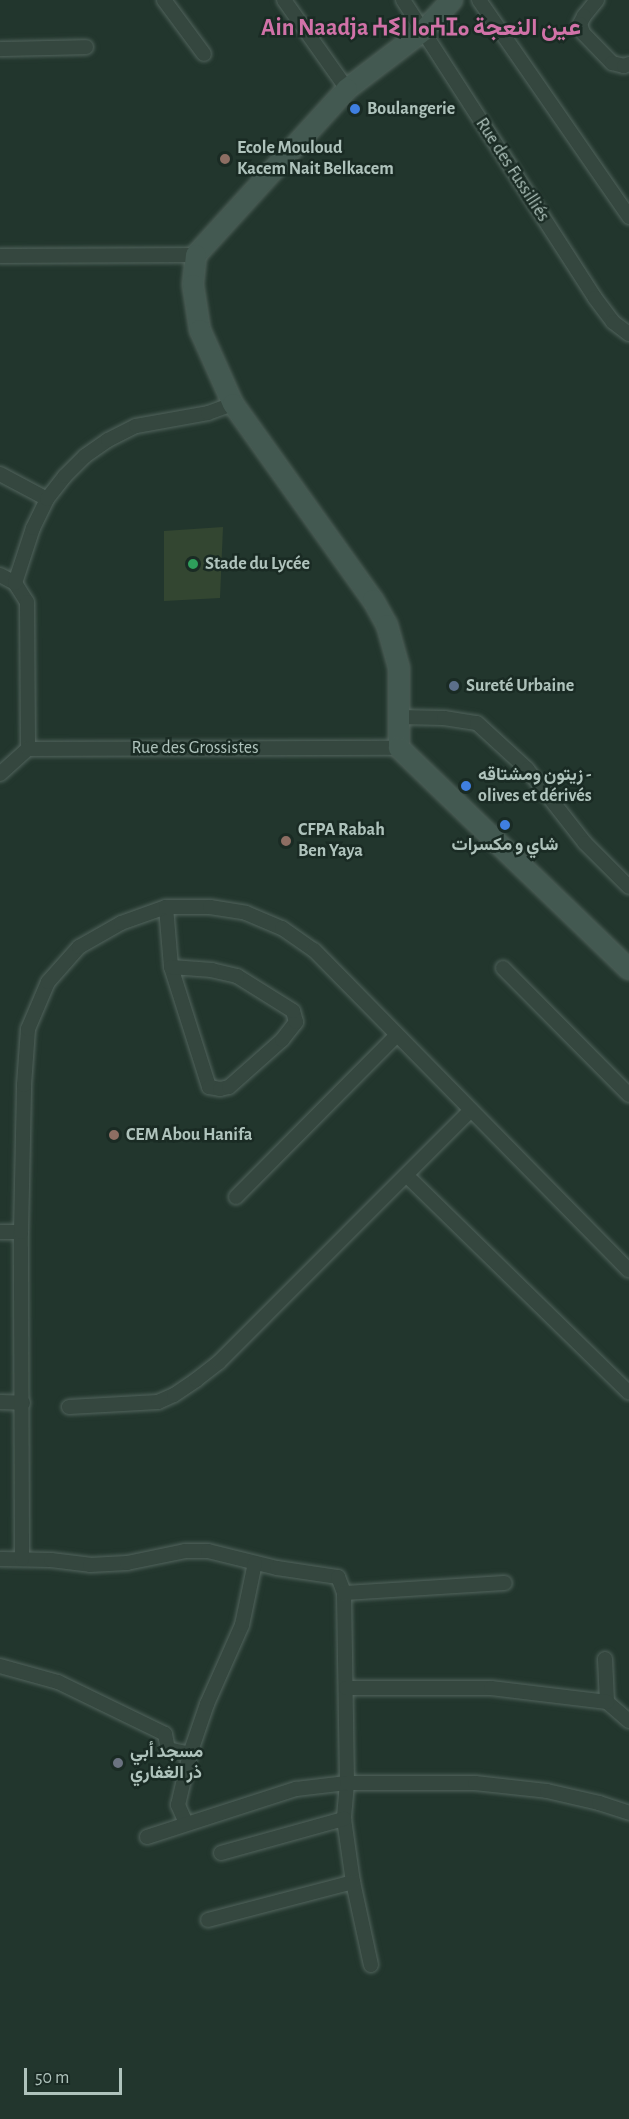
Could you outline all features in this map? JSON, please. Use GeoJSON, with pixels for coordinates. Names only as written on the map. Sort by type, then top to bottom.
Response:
{"type":"FeatureCollection","features":[{"type":"Feature","properties":{"kind":"street"},"geometry":{"type":"LineString","coordinates":[[164,0],[204,54]]}},
{"type":"Feature","properties":{"kind":"street"},"geometry":{"type":"LineString","coordinates":[[284,0],[347,89]]}},
{"type":"Feature","properties":{"kind":"street","name":"Rue des Fussilliés"},"geometry":{"type":"LineString","coordinates":[[403,0],[596,298],[613,322],[629,334]]}},
{"type":"Feature","properties":{"kind":"street"},"geometry":{"type":"LineString","coordinates":[[452,0],[423,31],[347,89],[196,255],[193,285],[200,330],[233,404],[373,600],[387,625],[399,668],[399,748],[629,969]]}},
{"type":"Feature","properties":{"kind":"street"},"geometry":{"type":"LineString","coordinates":[[479,0],[629,217]]}},
{"type":"Feature","properties":{"kind":"street"},"geometry":{"type":"LineString","coordinates":[[597,0],[580,24],[583,33],[612,63],[624,66],[629,64]]}},
{"type":"Feature","properties":{"kind":"street"},"geometry":{"type":"LineString","coordinates":[[0,49],[86,46]]}},
{"type":"Feature","properties":{"kind":"street"},"geometry":{"type":"LineString","coordinates":[[0,256],[196,255]]}},
{"type":"Feature","properties":{"kind":"street"},"geometry":{"type":"LineString","coordinates":[[15,584],[33,528],[47,499],[65,476],[86,456],[117,435],[136,426],[208,413],[233,404]]}},
{"type":"Feature","properties":{"kind":"street"},"geometry":{"type":"LineString","coordinates":[[0,474],[47,499]]}},
{"type":"Feature","properties":{"kind":"street"},"geometry":{"type":"LineString","coordinates":[[0,575],[15,584],[27,602],[28,749],[0,774]]}},
{"type":"Feature","properties":{"kind":"street"},"geometry":{"type":"LineString","coordinates":[[399,717],[444,718],[477,723],[527,769],[585,843],[629,888]]}},
{"type":"Feature","properties":{"kind":"street","name":"Rue des Grossistes"},"geometry":{"type":"LineString","coordinates":[[28,749],[399,748]]}},
{"type":"Feature","properties":{"kind":"street"},"geometry":{"type":"LineString","coordinates":[[166,907],[171,967],[209,1087],[220,1089],[229,1086],[282,1040],[296,1022],[293,1011],[237,976],[212,970],[171,967]]}},
{"type":"Feature","properties":{"kind":"street"},"geometry":{"type":"LineString","coordinates":[[22,1559],[21,1232],[24,1085],[28,1029],[48,982],[80,947],[121,923],[166,907],[210,908],[246,913],[282,928],[314,950],[396,1036],[629,1270]]}},
{"type":"Feature","properties":{"kind":"street"},"geometry":{"type":"LineString","coordinates":[[503,968],[629,1095]]}},
{"type":"Feature","properties":{"kind":"street"},"geometry":{"type":"LineString","coordinates":[[236,1197],[396,1036]]}},
{"type":"Feature","properties":{"kind":"street"},"geometry":{"type":"LineString","coordinates":[[69,1407],[158,1402],[174,1395],[219,1362],[471,1110]]}},
{"type":"Feature","properties":{"kind":"street"},"geometry":{"type":"LineString","coordinates":[[407,1176],[629,1393]]}},
{"type":"Feature","properties":{"kind":"street"},"geometry":{"type":"LineString","coordinates":[[0,1232],[21,1232]]}},
{"type":"Feature","properties":{"kind":"street"},"geometry":{"type":"LineString","coordinates":[[0,1402],[23,1403]]}},
{"type":"Feature","properties":{"kind":"street"},"geometry":{"type":"LineString","coordinates":[[0,1559],[90,1565],[127,1563],[185,1551],[208,1551],[255,1563],[338,1577],[344,1593],[347,1783],[344,1819],[353,1882],[371,1965]]}},
{"type":"Feature","properties":{"kind":"street"},"geometry":{"type":"LineString","coordinates":[[186,1823],[178,1805],[190,1754],[207,1704],[242,1625],[255,1563]]}},
{"type":"Feature","properties":{"kind":"street"},"geometry":{"type":"LineString","coordinates":[[344,1593],[505,1583]]}},
{"type":"Feature","properties":{"kind":"street"},"geometry":{"type":"LineString","coordinates":[[605,1659],[607,1702]]}},
{"type":"Feature","properties":{"kind":"street"},"geometry":{"type":"LineString","coordinates":[[0,1666],[58,1682],[165,1734],[168,1749],[190,1754]]}},
{"type":"Feature","properties":{"kind":"street"},"geometry":{"type":"LineString","coordinates":[[346,1688],[491,1688],[607,1702],[629,1721]]}},
{"type":"Feature","properties":{"kind":"street"},"geometry":{"type":"LineString","coordinates":[[147,1837],[296,1789],[347,1783],[475,1783],[547,1791],[599,1803],[629,1813]]}},
{"type":"Feature","properties":{"kind":"street"},"geometry":{"type":"LineString","coordinates":[[221,1853],[344,1819]]}},
{"type":"Feature","properties":{"kind":"street"},"geometry":{"type":"LineString","coordinates":[[208,1920],[353,1882]]}},
{"type":"Feature","properties":{"kind":"green space","name":"Stade du Lycée"},"geometry":{"type":"Polygon","coordinates":[[[223,527],[220,598],[164,601],[164,531],[223,527]]]}},
{"type":"Feature","properties":{"kind":"place","name":"Boulangerie"},"geometry":{"type":"Point","coordinates":[355,109]}},
{"type":"Feature","properties":{"kind":"place","name":"Ecole Mouloud Kacem Nait Belkacem"},"geometry":{"type":"Point","coordinates":[225,159]}},
{"type":"Feature","properties":{"kind":"place","name":"Stade du Lycée"},"geometry":{"type":"Point","coordinates":[193,564]}},
{"type":"Feature","properties":{"kind":"place","name":"Sureté Urbaine"},"geometry":{"type":"Point","coordinates":[454,686]}},
{"type":"Feature","properties":{"kind":"place","name":"زيتون ومشتاقه - olives et dérivés"},"geometry":{"type":"Point","coordinates":[466,786]}},
{"type":"Feature","properties":{"kind":"place","name":"شاي و مكسرات"},"geometry":{"type":"Point","coordinates":[505,825]}},
{"type":"Feature","properties":{"kind":"place","name":"CFPA Rabah Ben Yaya"},"geometry":{"type":"Point","coordinates":[286,841]}},
{"type":"Feature","properties":{"kind":"place","name":"CEM Abou Hanifa"},"geometry":{"type":"Point","coordinates":[114,1135]}},
{"type":"Feature","properties":{"kind":"place","name":"مسجد أبي ذر الغفاري"},"geometry":{"type":"Point","coordinates":[118,1763]}},
{"type":"Feature","properties":{"kind":"district","name":"Ain Naadja ⵄⵉⵏ ⵏⴰⵄⵊⴰ عين النعجة"},"geometry":{"type":"Point","coordinates":[421,29]}}]}
